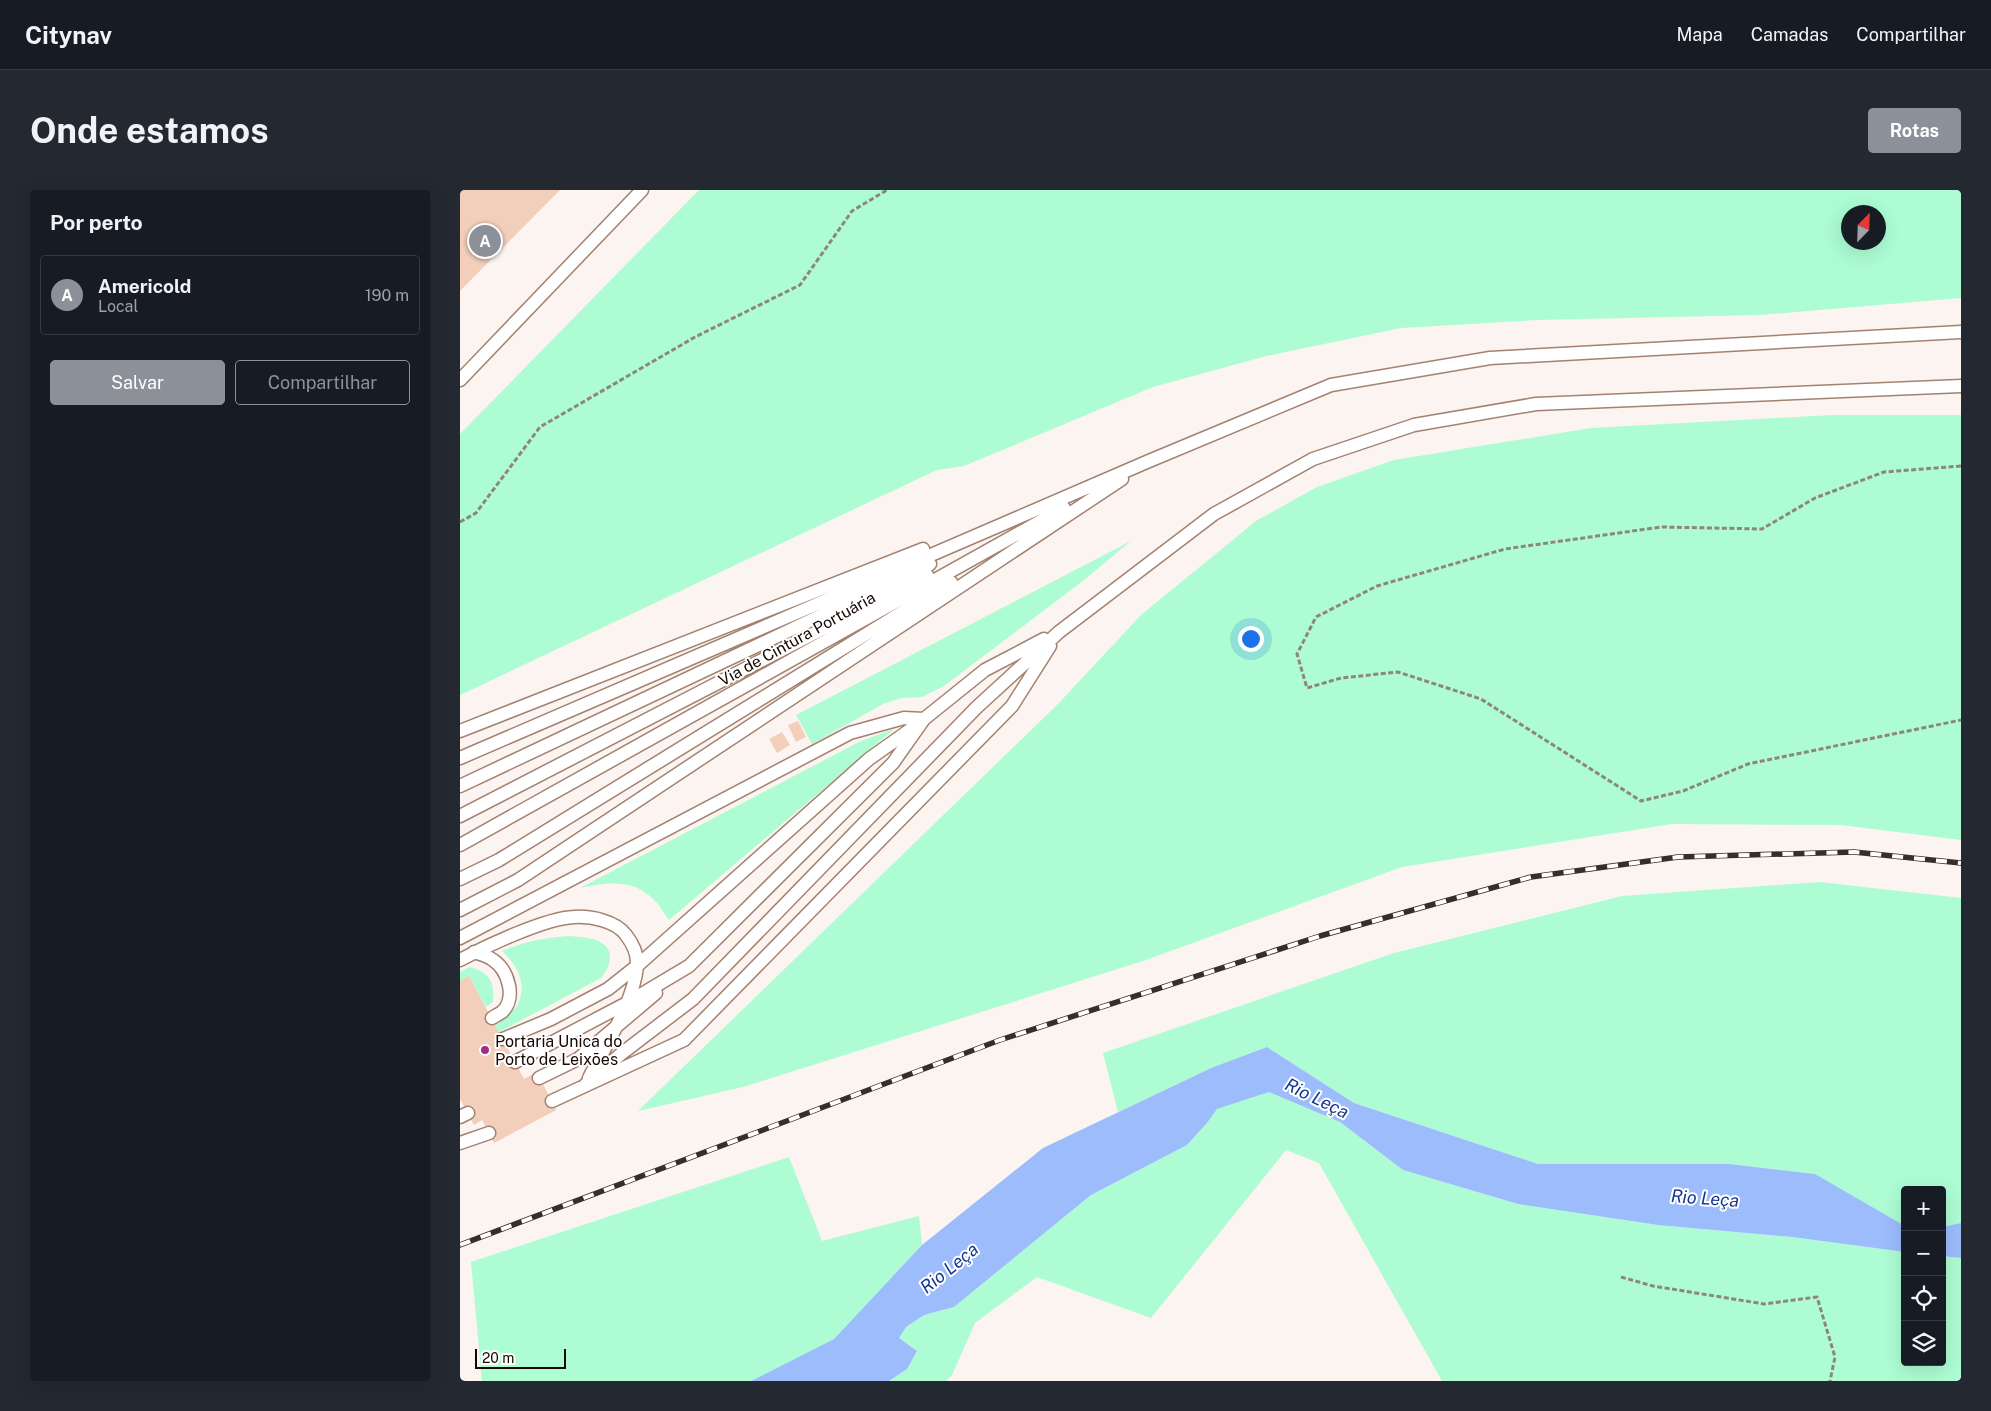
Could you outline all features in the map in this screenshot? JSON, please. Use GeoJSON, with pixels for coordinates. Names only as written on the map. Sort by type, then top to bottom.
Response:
{"type":"FeatureCollection","features":[{"type":"Feature","properties":{"kind":"lane"},"geometry":{"type":"LineString","coordinates":[[460,380],[642,190]]}},
{"type":"Feature","properties":{"kind":"lane"},"geometry":{"type":"LineString","coordinates":[[460,758],[1330,385],[1490,358],[1961,332]]}},
{"type":"Feature","properties":{"kind":"lane"},"geometry":{"type":"LineString","coordinates":[[585,1085],[621,1054],[693,999],[977,707],[1059,632],[1214,514],[1313,459],[1414,425],[1536,404],[1961,386]]}},
{"type":"Feature","properties":{"kind":"lane"},"geometry":{"type":"LineString","coordinates":[[460,731],[1149,461]]}},
{"type":"Feature","properties":{"kind":"lane"},"geometry":{"type":"LineString","coordinates":[[460,786],[1149,461]]}},
{"type":"Feature","properties":{"kind":"lane"},"geometry":{"type":"LineString","coordinates":[[460,816],[1149,461]]}},
{"type":"Feature","properties":{"kind":"lane"},"geometry":{"type":"LineString","coordinates":[[460,879],[499,860],[1149,461]]}},
{"type":"Feature","properties":{"kind":"lane"},"geometry":{"type":"LineString","coordinates":[[460,910],[518,880],[1149,461]]}},
{"type":"Feature","properties":{"kind":"lane","name":"Via de Cintura Portuária"},"geometry":{"type":"LineString","coordinates":[[460,844],[1149,461]]}},
{"type":"Feature","properties":{"kind":"lane"},"geometry":{"type":"LineString","coordinates":[[503,1039],[551,1019],[608,989],[637,966],[869,759],[924,719],[984,670],[1059,632]]}},
{"type":"Feature","properties":{"kind":"lane"},"geometry":{"type":"LineString","coordinates":[[552,1101],[684,1040],[1012,706],[1059,632]]}},
{"type":"Feature","properties":{"kind":"lane"},"geometry":{"type":"LineString","coordinates":[[460,938],[850,733],[904,718],[924,719]]}},
{"type":"Feature","properties":{"kind":"lane"},"geometry":{"type":"LineString","coordinates":[[539,1078],[578,1059],[689,966],[893,763],[924,719]]}},
{"type":"Feature","properties":{"kind":"lane"},"geometry":{"type":"LineString","coordinates":[[460,960],[474,952],[550,922],[574,917],[602,921],[620,927],[634,945],[637,966],[628,1003],[585,1085]]}},
{"type":"Feature","properties":{"kind":"lane"},"geometry":{"type":"LineString","coordinates":[[474,952],[492,959],[503,969],[509,983],[509,999],[503,1011],[492,1018]]}},
{"type":"Feature","properties":{"kind":"lane"},"geometry":{"type":"LineString","coordinates":[[515,1062],[628,1003],[689,966]]}},
{"type":"Feature","properties":{"kind":"lane"},"geometry":{"type":"LineString","coordinates":[[460,1143],[489,1133]]}},
{"type":"Feature","properties":{"kind":"path"},"geometry":{"type":"LineString","coordinates":[[460,522],[476,513],[540,427],[696,337],[800,285],[852,211],[887,190]]}},
{"type":"Feature","properties":{"kind":"path"},"geometry":{"type":"LineString","coordinates":[[1961,466],[1884,472],[1815,498],[1762,529],[1661,528],[1505,549],[1377,586],[1316,618],[1297,654],[1307,688],[1341,678],[1398,672],[1481,699],[1641,800],[1683,792],[1748,764],[1961,720]]}},
{"type":"Feature","properties":{"kind":"path"},"geometry":{"type":"LineString","coordinates":[[1621,1277],[1653,1286],[1764,1304],[1817,1297],[1835,1357],[1830,1381]]}},
{"type":"Feature","properties":{"kind":"green space"},"geometry":{"type":"Polygon","coordinates":[[[699,190],[1961,190],[1961,298],[1760,315],[1537,320],[1401,328],[1266,356],[1153,387],[964,466],[937,470],[460,695],[460,434],[699,190]]]}},
{"type":"Feature","properties":{"kind":"green space"},"geometry":{"type":"Polygon","coordinates":[[[1833,415],[1961,415],[1961,840],[1841,825],[1672,824],[1402,867],[1143,961],[743,1087],[638,1111],[1059,703],[1141,615],[1256,521],[1317,487],[1394,460],[1591,428],[1833,415]]]}},
{"type":"Feature","properties":{"kind":"green space"},"geometry":{"type":"Polygon","coordinates":[[[1131,541],[1084,580],[944,686],[922,697],[901,698],[883,704],[812,744],[796,715],[1131,541]]]}},
{"type":"Feature","properties":{"kind":"green space"},"geometry":{"type":"Polygon","coordinates":[[[894,729],[669,920],[650,896],[632,886],[602,884],[580,888],[861,741],[894,729]]]}},
{"type":"Feature","properties":{"kind":"green space"},"geometry":{"type":"Polygon","coordinates":[[[1820,882],[1961,898],[1961,1223],[1946,1226],[1946,1186],[1901,1186],[1901,1224],[1814,1174],[1730,1164],[1538,1164],[1354,1103],[1267,1047],[1211,1068],[1118,1112],[1103,1053],[1394,953],[1622,896],[1820,882]]]}},
{"type":"Feature","properties":{"kind":"green space"},"geometry":{"type":"Polygon","coordinates":[[[569,936],[593,939],[605,945],[610,954],[610,959],[604,974],[601,978],[499,1032],[495,1024],[514,1010],[522,992],[522,984],[517,970],[502,951],[535,940],[569,936]]]}},
{"type":"Feature","properties":{"kind":"green space"},"geometry":{"type":"Polygon","coordinates":[[[470,967],[487,975],[492,984],[493,1002],[486,1007],[469,976],[460,981],[460,972],[470,967]]]}},
{"type":"Feature","properties":{"kind":"green space"},"geometry":{"type":"Polygon","coordinates":[[[1269,1092],[1340,1122],[1403,1170],[1518,1204],[1658,1225],[1792,1237],[1901,1251],[1901,1366],[1946,1366],[1946,1256],[1961,1258],[1961,1381],[1442,1381],[1319,1163],[1286,1150],[1151,1318],[1037,1277],[975,1323],[952,1375],[946,1381],[889,1381],[907,1369],[917,1351],[899,1338],[906,1327],[924,1315],[954,1307],[1091,1195],[1187,1145],[1217,1109],[1269,1092]]]}},
{"type":"Feature","properties":{"kind":"green space"},"geometry":{"type":"Polygon","coordinates":[[[789,1157],[822,1241],[919,1216],[922,1245],[834,1339],[751,1381],[482,1381],[471,1262],[789,1157]]]}},
{"type":"Feature","properties":{"kind":"water","name":"Rio Leça"},"geometry":{"type":"Polygon","coordinates":[[[1267,1047],[1354,1103],[1538,1164],[1730,1164],[1815,1174],[1901,1224],[1901,1251],[1792,1237],[1658,1225],[1518,1204],[1403,1170],[1340,1122],[1269,1092],[1217,1109],[1187,1145],[1091,1195],[954,1307],[924,1315],[906,1327],[899,1338],[917,1351],[907,1369],[889,1381],[751,1381],[834,1339],[922,1245],[1043,1148],[1211,1068],[1267,1047]]]}},
{"type":"Feature","properties":{"kind":"water"},"geometry":{"type":"Polygon","coordinates":[[[1961,1223],[1961,1258],[1946,1256],[1946,1226],[1961,1223]]]}},
{"type":"Feature","properties":{"kind":"building"},"geometry":{"type":"Polygon","coordinates":[[[460,190],[560,190],[460,291],[460,190]]]}},
{"type":"Feature","properties":{"kind":"building"},"geometry":{"type":"Polygon","coordinates":[[[798,721],[806,737],[796,742],[788,725],[798,721]]]}},
{"type":"Feature","properties":{"kind":"building"},"geometry":{"type":"Polygon","coordinates":[[[782,732],[790,745],[777,753],[769,739],[782,732]]]}},
{"type":"Feature","properties":{"kind":"building","name":"Portaria Unica do Porto de Leixões"},"geometry":{"type":"Polygon","coordinates":[[[469,976],[524,1079],[537,1072],[556,1110],[494,1143],[482,1120],[474,1125],[460,1099],[460,981],[469,976]]]}},
{"type":"Feature","properties":{"kind":"railway"},"geometry":{"type":"LineString","coordinates":[[460,1245],[1000,1040],[1320,936],[1531,877],[1678,857],[1854,852],[1961,863]]}},
{"type":"Feature","properties":{"kind":"place","name":"Americold"},"geometry":{"type":"Point","coordinates":[485,241]}},
{"type":"Feature","properties":{"kind":"place","name":"Portaria Unica do Porto de Leixões"},"geometry":{"type":"Point","coordinates":[485,1050]}}]}
